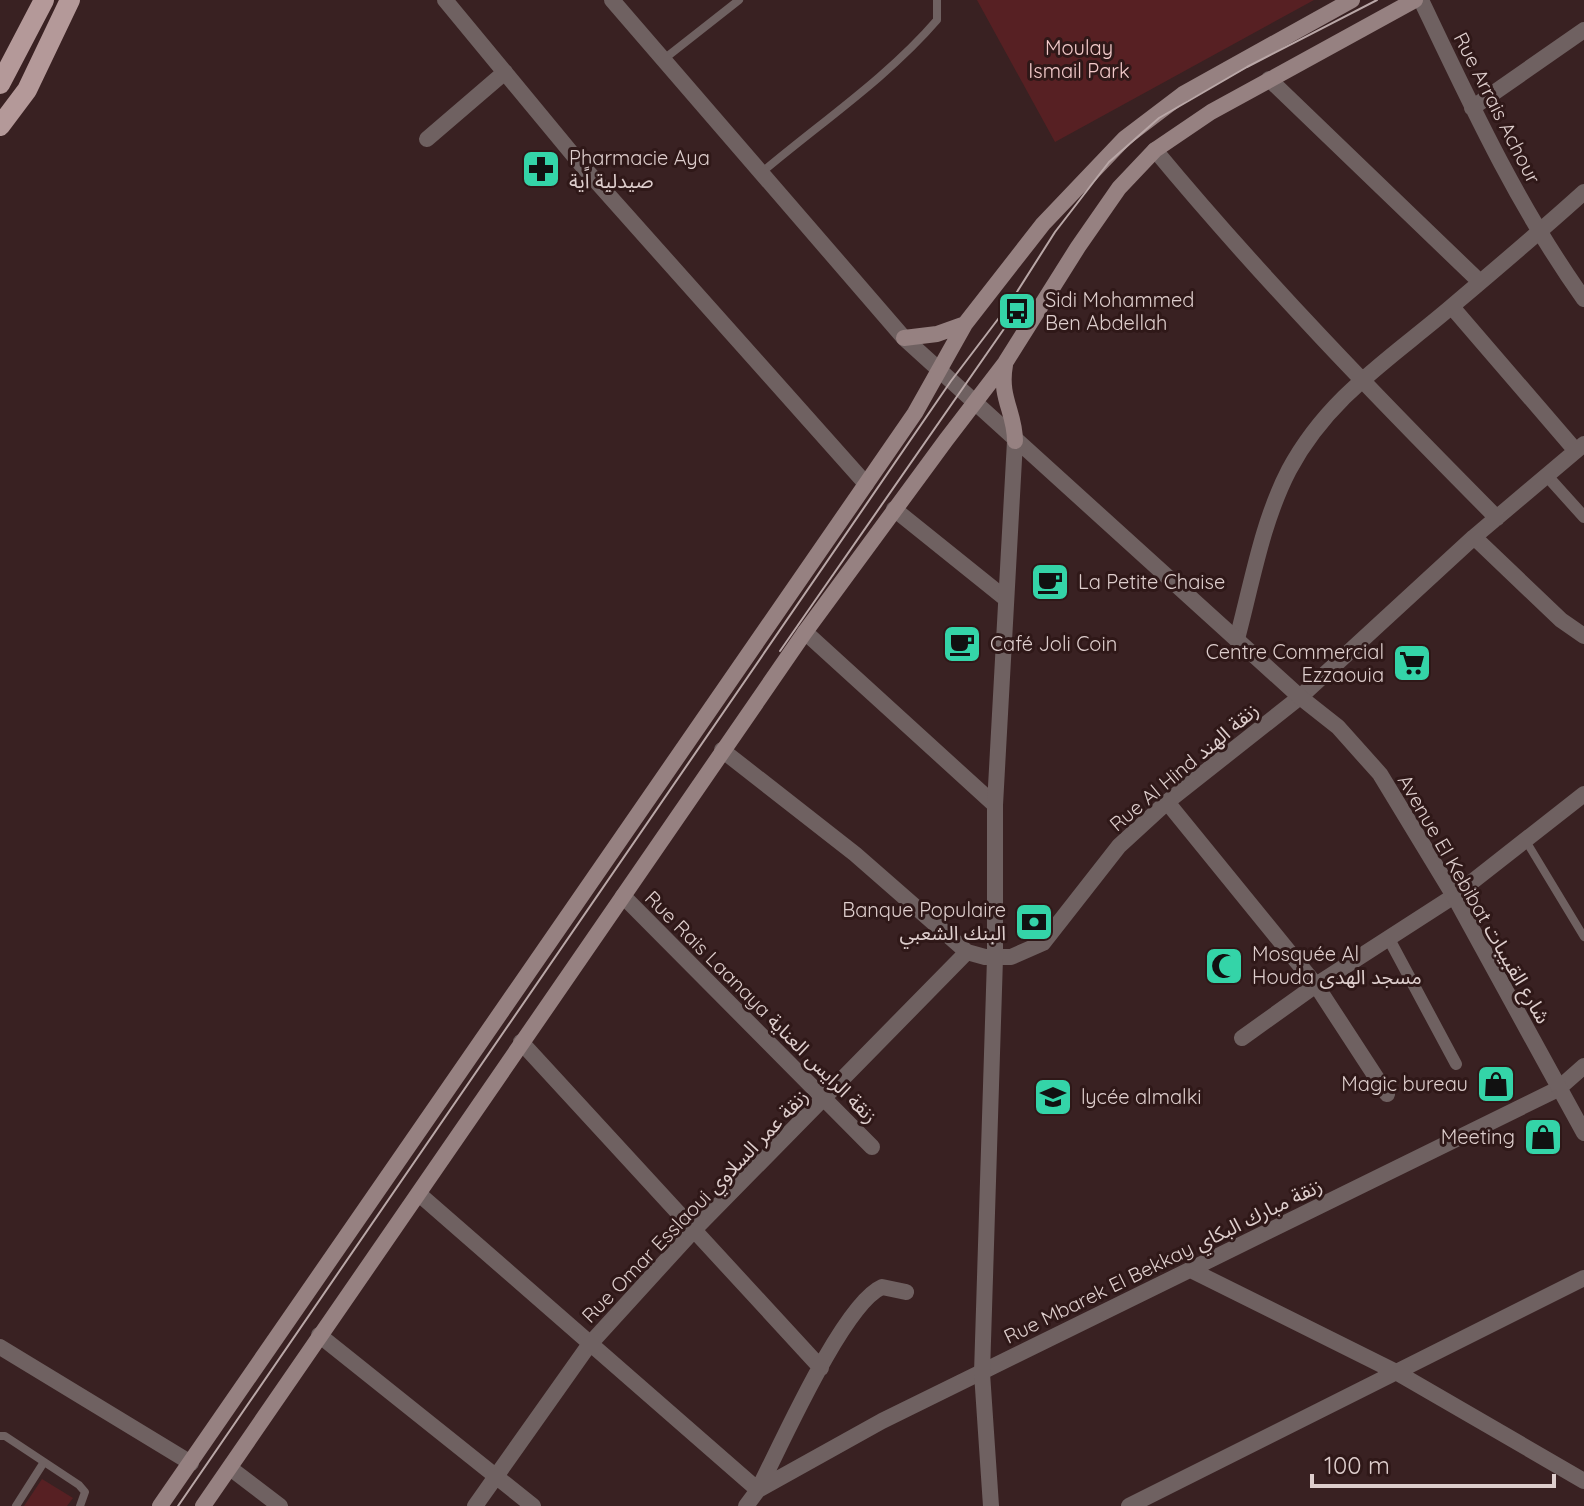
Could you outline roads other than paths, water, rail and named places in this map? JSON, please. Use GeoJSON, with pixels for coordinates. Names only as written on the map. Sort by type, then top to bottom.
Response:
{"type":"FeatureCollection","features":[{"type":"Feature","properties":{"kind":"main road"},"geometry":{"type":"LineString","coordinates":[[0,84],[44,0]]}},
{"type":"Feature","properties":{"kind":"main road"},"geometry":{"type":"LineString","coordinates":[[0,126],[27,90],[70,0]]}},
{"type":"Feature","properties":{"kind":"main road"},"geometry":{"type":"LineString","coordinates":[[160,1506],[915,413],[945,375],[965,324],[1043,224],[1143,122],[1183,94],[1352,0]]}},
{"type":"Feature","properties":{"kind":"main road"},"geometry":{"type":"LineString","coordinates":[[203,1506],[722,750],[894,509],[1005,363],[1108,202],[1155,150],[1211,112],[1415,0]]}},
{"type":"Feature","properties":{"kind":"main road"},"geometry":{"type":"LineString","coordinates":[[904,338],[937,334],[965,324]]}},
{"type":"Feature","properties":{"kind":"main road"},"geometry":{"type":"LineString","coordinates":[[1005,363],[1004,398],[1014,426],[1015,441]]}},
{"type":"Feature","properties":{"kind":"street"},"geometry":{"type":"LineString","coordinates":[[445,0],[579,162],[866,484]]}},
{"type":"Feature","properties":{"kind":"street","name":"Avenue El Kebibat شارع القبيبات"},"geometry":{"type":"LineString","coordinates":[[612,0],[904,338],[1300,697],[1338,727],[1380,774],[1454,896],[1584,1133]]}},
{"type":"Feature","properties":{"kind":"street","name":"Rue Arrais Achour"},"geometry":{"type":"LineString","coordinates":[[1421,0],[1472,108],[1539,233],[1584,299]]}},
{"type":"Feature","properties":{"kind":"street"},"geometry":{"type":"LineString","coordinates":[[1472,108],[1584,30]]}},
{"type":"Feature","properties":{"kind":"street"},"geometry":{"type":"LineString","coordinates":[[427,139],[505,72]]}},
{"type":"Feature","properties":{"kind":"street"},"geometry":{"type":"LineString","coordinates":[[1269,79],[1479,281]]}},
{"type":"Feature","properties":{"kind":"street"},"geometry":{"type":"LineString","coordinates":[[1155,150],[1208,214],[1360,380],[1497,518]]}},
{"type":"Feature","properties":{"kind":"street"},"geometry":{"type":"LineString","coordinates":[[1237,639],[1268,524],[1288,472],[1328,412],[1360,380],[1452,307],[1584,192]]}},
{"type":"Feature","properties":{"kind":"street"},"geometry":{"type":"LineString","coordinates":[[1452,307],[1580,448]]}},
{"type":"Feature","properties":{"kind":"street"},"geometry":{"type":"LineString","coordinates":[[991,1506],[982,1373],[995,958],[995,805],[1015,441]]}},
{"type":"Feature","properties":{"kind":"street","name":"Rue Al Hind زنقة الهند"},"geometry":{"type":"LineString","coordinates":[[995,958],[1025,953],[1043,943],[1119,846],[1167,802],[1300,697],[1474,537],[1580,448]]}},
{"type":"Feature","properties":{"kind":"street"},"geometry":{"type":"LineString","coordinates":[[1548,477],[1584,517]]}},
{"type":"Feature","properties":{"kind":"street"},"geometry":{"type":"LineString","coordinates":[[894,509],[1006,599]]}},
{"type":"Feature","properties":{"kind":"street"},"geometry":{"type":"LineString","coordinates":[[1474,537],[1561,620],[1584,636]]}},
{"type":"Feature","properties":{"kind":"street"},"geometry":{"type":"LineString","coordinates":[[805,632],[995,805]]}},
{"type":"Feature","properties":{"kind":"street"},"geometry":{"type":"LineString","coordinates":[[722,750],[855,854],[967,952],[995,958]]}},
{"type":"Feature","properties":{"kind":"street"},"geometry":{"type":"LineString","coordinates":[[1242,1038],[1316,985],[1454,896],[1584,794]]}},
{"type":"Feature","properties":{"kind":"street"},"geometry":{"type":"LineString","coordinates":[[1167,802],[1316,985],[1387,1094]]}},
{"type":"Feature","properties":{"kind":"street","name":"Rue Rais Laanaya زنقة الرايس العناية"},"geometry":{"type":"LineString","coordinates":[[623,896],[872,1147]]}},
{"type":"Feature","properties":{"kind":"street"},"geometry":{"type":"LineString","coordinates":[[1389,939],[1456,1064]]}},
{"type":"Feature","properties":{"kind":"street","name":"Rue Omar Esslaoui زنقة عمر السلاوي"},"geometry":{"type":"LineString","coordinates":[[475,1506],[589,1345],[693,1231],[967,952]]}},
{"type":"Feature","properties":{"kind":"street"},"geometry":{"type":"LineString","coordinates":[[521,1042],[821,1368]]}},
{"type":"Feature","properties":{"kind":"street","name":"Rue Mbarek El Bekkay زنقة مبارك البكاي"},"geometry":{"type":"LineString","coordinates":[[758,1490],[882,1421],[1558,1089],[1584,1066]]}},
{"type":"Feature","properties":{"kind":"street"},"geometry":{"type":"LineString","coordinates":[[419,1194],[758,1490]]}},
{"type":"Feature","properties":{"kind":"street"},"geometry":{"type":"LineString","coordinates":[[1191,1270],[1396,1372],[1584,1481]]}},
{"type":"Feature","properties":{"kind":"street"},"geometry":{"type":"LineString","coordinates":[[1129,1506],[1584,1278]]}},
{"type":"Feature","properties":{"kind":"street"},"geometry":{"type":"LineString","coordinates":[[746,1506],[758,1490],[821,1368],[864,1298],[882,1287],[906,1292]]}},
{"type":"Feature","properties":{"kind":"street"},"geometry":{"type":"LineString","coordinates":[[319,1335],[533,1506]]}},
{"type":"Feature","properties":{"kind":"street"},"geometry":{"type":"LineString","coordinates":[[0,1347],[191,1463]]}},
{"type":"Feature","properties":{"kind":"street"},"geometry":{"type":"LineString","coordinates":[[230,1468],[280,1506]]}},
{"type":"Feature","properties":{"kind":"lane"},"geometry":{"type":"LineString","coordinates":[[761,173],[862,91],[926,33],[937,20],[937,0]]}},
{"type":"Feature","properties":{"kind":"lane"},"geometry":{"type":"LineString","coordinates":[[663,60],[733,2]]}},
{"type":"Feature","properties":{"kind":"lane"},"geometry":{"type":"LineString","coordinates":[[1526,841],[1584,937]]}},
{"type":"Feature","properties":{"kind":"lane"},"geometry":{"type":"LineString","coordinates":[[0,1436],[5,1436],[85,1492],[80,1506]]}},
{"type":"Feature","properties":{"kind":"lane"},"geometry":{"type":"LineString","coordinates":[[16,1506],[44,1462]]}},
{"type":"Feature","properties":{"kind":"tram line"},"geometry":{"type":"LineString","coordinates":[[178,1506],[951,381],[1008,306],[1055,232],[1109,162],[1159,118],[1247,67],[1377,0]]}},
{"type":"Feature","properties":{"kind":"tram line"},"geometry":{"type":"LineString","coordinates":[[780,651],[1006,326]]}},
{"type":"Feature","properties":{"kind":"place","name":"Pharmacie Aya صيدلية اًية"},"geometry":{"type":"Point","coordinates":[541,169]}},
{"type":"Feature","properties":{"kind":"place","name":"Sidi Mohammed Ben Abdellah"},"geometry":{"type":"Point","coordinates":[1017,311]}},
{"type":"Feature","properties":{"kind":"place","name":"La Petite Chaise"},"geometry":{"type":"Point","coordinates":[1050,582]}},
{"type":"Feature","properties":{"kind":"place","name":"Café Joli Coin"},"geometry":{"type":"Point","coordinates":[962,644]}},
{"type":"Feature","properties":{"kind":"place","name":"Centre Commercial Ezzaouia"},"geometry":{"type":"Point","coordinates":[1412,663]}},
{"type":"Feature","properties":{"kind":"place","name":"Banque Populaire البنك الشعبي"},"geometry":{"type":"Point","coordinates":[1034,922]}},
{"type":"Feature","properties":{"kind":"place","name":"Mosquée Al Houda مسجد الهدى"},"geometry":{"type":"Point","coordinates":[1224,966]}},
{"type":"Feature","properties":{"kind":"place","name":"Magic bureau"},"geometry":{"type":"Point","coordinates":[1496,1084]}},
{"type":"Feature","properties":{"kind":"place","name":"lycée almalki"},"geometry":{"type":"Point","coordinates":[1053,1097]}},
{"type":"Feature","properties":{"kind":"place","name":"Meeting"},"geometry":{"type":"Point","coordinates":[1543,1137]}},
{"type":"Feature","properties":{"kind":"park label","name":"Moulay Ismail Park"},"geometry":{"type":"Point","coordinates":[1079,60]}}]}
